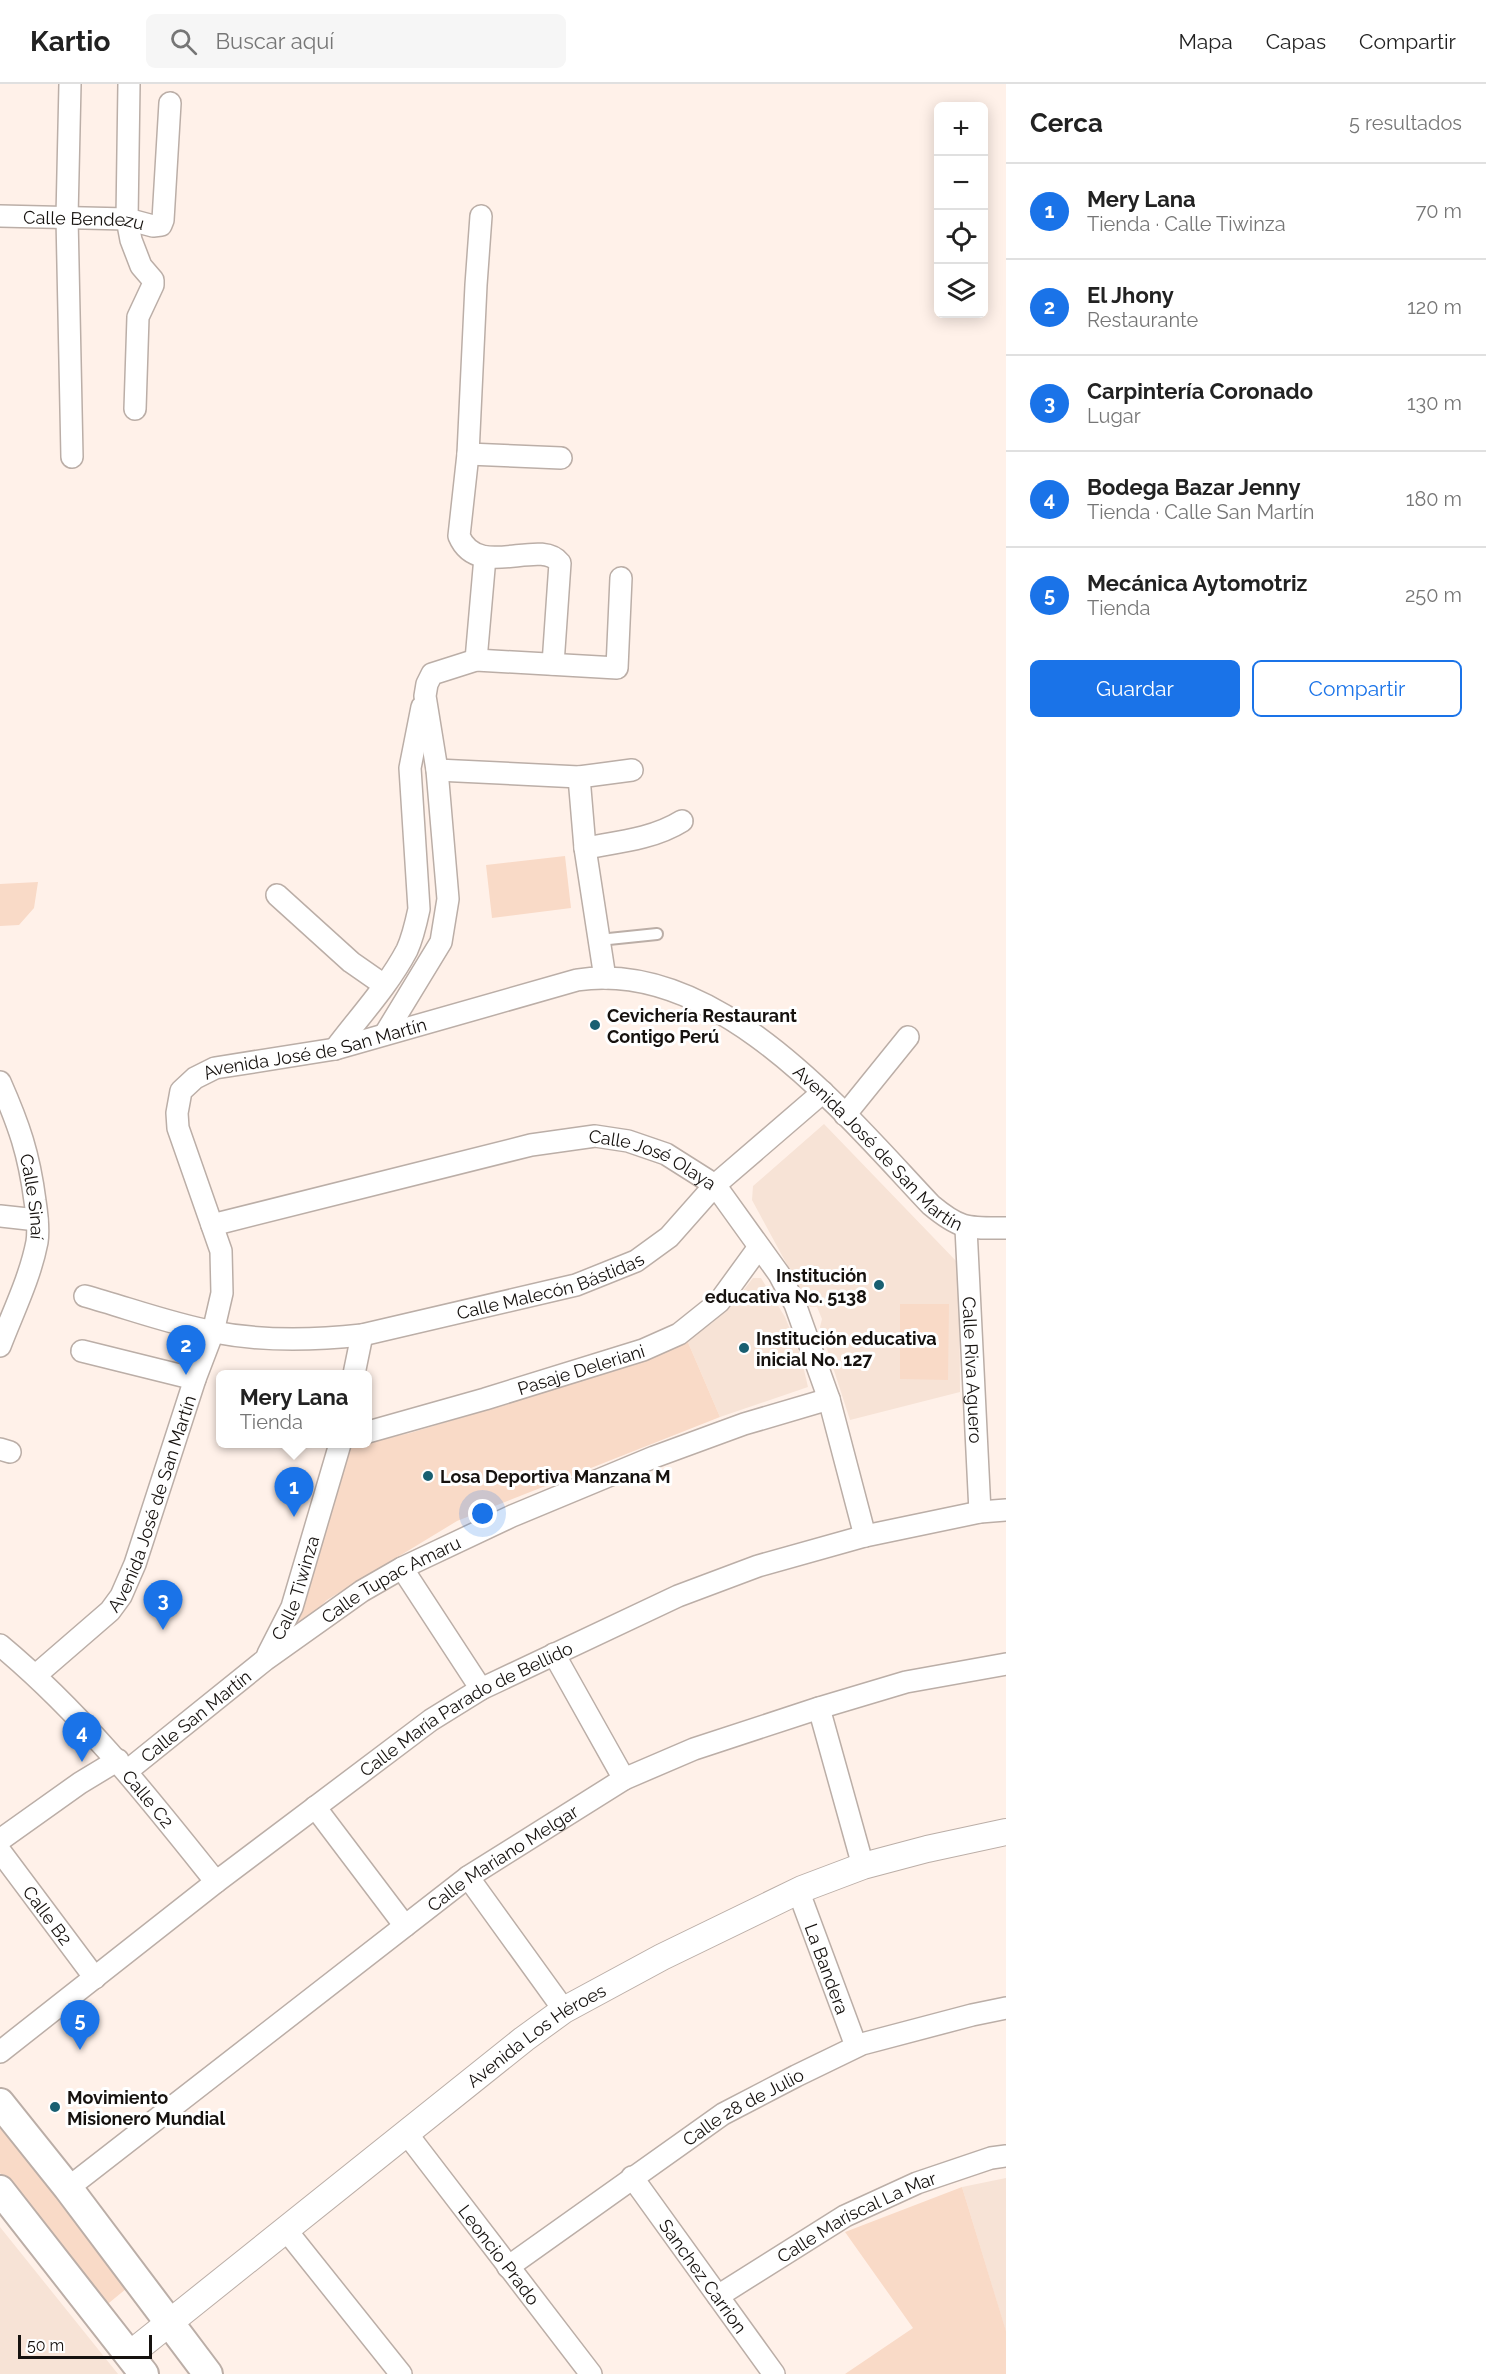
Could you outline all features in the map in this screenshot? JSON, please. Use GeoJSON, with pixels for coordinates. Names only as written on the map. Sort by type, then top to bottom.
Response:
{"type":"FeatureCollection","features":[{"type":"Feature","properties":{"kind":"main road"},"geometry":{"type":"LineString","coordinates":[[0,2103],[68,2188],[208,2374]]}},
{"type":"Feature","properties":{"kind":"main road"},"geometry":{"type":"LineString","coordinates":[[0,2190],[137,2365]]}},
{"type":"Feature","properties":{"kind":"street"},"geometry":{"type":"LineString","coordinates":[[70,84],[67,217],[72,457]]}},
{"type":"Feature","properties":{"kind":"street"},"geometry":{"type":"LineString","coordinates":[[129,84],[127,219],[131,240],[141,266],[153,280],[138,317],[135,409]]}},
{"type":"Feature","properties":{"kind":"street","name":"Calle Bendezu"},"geometry":{"type":"LineString","coordinates":[[0,216],[127,219],[153,226],[160,225],[163,219],[170,103]]}},
{"type":"Feature","properties":{"kind":"street"},"geometry":{"type":"LineString","coordinates":[[481,216],[468,454],[459,536],[471,554],[485,557],[547,555],[560,563],[552,664]]}},
{"type":"Feature","properties":{"kind":"street"},"geometry":{"type":"LineString","coordinates":[[468,454],[561,458]]}},
{"type":"Feature","properties":{"kind":"street"},"geometry":{"type":"LineString","coordinates":[[476,660],[485,557]]}},
{"type":"Feature","properties":{"kind":"street"},"geometry":{"type":"LineString","coordinates":[[335,1049],[384,985],[407,949],[418,909],[410,768],[427,684],[432,674],[476,660],[616,668],[621,578]]}},
{"type":"Feature","properties":{"kind":"street"},"geometry":{"type":"LineString","coordinates":[[385,1034],[441,942],[448,899],[437,770],[425,696]]}},
{"type":"Feature","properties":{"kind":"street"},"geometry":{"type":"LineString","coordinates":[[437,770],[579,777],[632,770]]}},
{"type":"Feature","properties":{"kind":"street"},"geometry":{"type":"LineString","coordinates":[[579,777],[585,848],[605,978]]}},
{"type":"Feature","properties":{"kind":"street"},"geometry":{"type":"LineString","coordinates":[[585,848],[667,830],[682,821]]}},
{"type":"Feature","properties":{"kind":"street"},"geometry":{"type":"LineString","coordinates":[[277,895],[351,962],[384,985]]}},
{"type":"Feature","properties":{"kind":"street","name":"Avenida José de San Martín"},"geometry":{"type":"LineString","coordinates":[[36,1675],[110,1611],[121,1596],[135,1564],[195,1379],[213,1332],[223,1280],[221,1251],[178,1128],[177,1113],[181,1091],[195,1078],[215,1068],[335,1049],[561,984],[594,977],[622,978],[661,986],[705,1005],[769,1044],[823,1092],[931,1205],[950,1221],[966,1228],[1006,1228]]}},
{"type":"Feature","properties":{"kind":"street"},"geometry":{"type":"LineString","coordinates":[[845,1114],[908,1037]]}},
{"type":"Feature","properties":{"kind":"street","name":"Calle Sinaí"},"geometry":{"type":"LineString","coordinates":[[0,1082],[25,1145],[37,1220],[37,1241],[27,1278],[0,1346]]}},
{"type":"Feature","properties":{"kind":"street","name":"Calle Malecón Bástidas"},"geometry":{"type":"LineString","coordinates":[[85,1296],[213,1332],[240,1336],[320,1338],[362,1335],[576,1285],[636,1262],[656,1249],[715,1185],[823,1092]]}},
{"type":"Feature","properties":{"kind":"street","name":"Calle José Olaya"},"geometry":{"type":"LineString","coordinates":[[212,1225],[531,1145],[595,1136],[628,1141],[666,1154],[715,1185],[759,1247],[795,1304],[829,1399],[865,1536]]}},
{"type":"Feature","properties":{"kind":"street"},"geometry":{"type":"LineString","coordinates":[[0,1216],[37,1220]]}},
{"type":"Feature","properties":{"kind":"street","name":"Calle Riva Aguero"},"geometry":{"type":"LineString","coordinates":[[966,1228],[980,1512]]}},
{"type":"Feature","properties":{"kind":"street","name":"Pasaje Deleriani"},"geometry":{"type":"LineString","coordinates":[[372,1431],[496,1396],[644,1350],[679,1334],[719,1302],[759,1247]]}},
{"type":"Feature","properties":{"kind":"street"},"geometry":{"type":"LineString","coordinates":[[355,1370],[362,1335]]}},
{"type":"Feature","properties":{"kind":"street"},"geometry":{"type":"LineString","coordinates":[[82,1351],[195,1379]]}},
{"type":"Feature","properties":{"kind":"street","name":"Calle Tupac Amaru"},"geometry":{"type":"LineString","coordinates":[[265,1660],[363,1592],[402,1568],[512,1516],[654,1457],[744,1424],[829,1399]]}},
{"type":"Feature","properties":{"kind":"street","name":"Calle Tiwinza"},"geometry":{"type":"LineString","coordinates":[[265,1660],[292,1607],[339,1448]]}},
{"type":"Feature","properties":{"kind":"street","name":"Calle María Parado de Bellido"},"geometry":{"type":"LineString","coordinates":[[0,2052],[315,1807],[431,1720],[481,1689],[678,1596],[758,1566],[865,1536],[980,1512],[1006,1510]]}},
{"type":"Feature","properties":{"kind":"street"},"geometry":{"type":"LineString","coordinates":[[402,1568],[481,1689]]}},
{"type":"Feature","properties":{"kind":"street","name":"Calle C2"},"geometry":{"type":"LineString","coordinates":[[0,1645],[36,1675],[122,1766],[216,1882]]}},
{"type":"Feature","properties":{"kind":"street"},"geometry":{"type":"LineString","coordinates":[[554,1654],[624,1779]]}},
{"type":"Feature","properties":{"kind":"street","name":"Calle San Martín"},"geometry":{"type":"LineString","coordinates":[[0,1840],[80,1783],[122,1766],[265,1660]]}},
{"type":"Feature","properties":{"kind":"street","name":"Calle Mariano Melgar"},"geometry":{"type":"LineString","coordinates":[[68,2188],[468,1877],[624,1779],[694,1749],[819,1708],[906,1682],[1006,1664]]}},
{"type":"Feature","properties":{"kind":"street"},"geometry":{"type":"LineString","coordinates":[[819,1708],[863,1866]]}},
{"type":"Feature","properties":{"kind":"street"},"geometry":{"type":"LineString","coordinates":[[315,1807],[405,1926]]}},
{"type":"Feature","properties":{"kind":"street","name":"Avenida Los Héroes"},"geometry":{"type":"LineString","coordinates":[[137,2365],[169,2324],[564,2010],[662,1957],[798,1890],[863,1866],[1006,1832]]}},
{"type":"Feature","properties":{"kind":"street","name":"Calle B2"},"geometry":{"type":"LineString","coordinates":[[0,1851],[95,1978]]}},
{"type":"Feature","properties":{"kind":"street"},"geometry":{"type":"LineString","coordinates":[[468,1877],[564,2010]]}},
{"type":"Feature","properties":{"kind":"street","name":"La Bandera"},"geometry":{"type":"LineString","coordinates":[[798,1890],[856,2046]]}},
{"type":"Feature","properties":{"kind":"street","name":"Calle 28 de Julio"},"geometry":{"type":"LineString","coordinates":[[508,2267],[723,2114],[856,2046],[1006,2008]]}},
{"type":"Feature","properties":{"kind":"street","name":"Leoncio Prado"},"geometry":{"type":"LineString","coordinates":[[406,2134],[591,2374]]}},
{"type":"Feature","properties":{"kind":"street","name":"Calle Mariscal La Mar"},"geometry":{"type":"LineString","coordinates":[[718,2296],[845,2216],[917,2183],[992,2158],[1006,2156]]}},
{"type":"Feature","properties":{"kind":"street","name":"Sanchez Carrion"},"geometry":{"type":"LineString","coordinates":[[632,2177],[774,2374]]}},
{"type":"Feature","properties":{"kind":"street"},"geometry":{"type":"LineString","coordinates":[[286,2229],[401,2374]]}},
{"type":"Feature","properties":{"kind":"lane"},"geometry":{"type":"LineString","coordinates":[[599,940],[657,934]]}},
{"type":"Feature","properties":{"kind":"shaded area"},"geometry":{"type":"Polygon","coordinates":[[[565,856],[571,908],[492,918],[486,865],[565,856]]]}},
{"type":"Feature","properties":{"kind":"shaded area"},"geometry":{"type":"Polygon","coordinates":[[[38,882],[34,908],[19,925],[0,926],[0,884],[38,882]]]}},
{"type":"Feature","properties":{"kind":"shaded area","name":"Institución educativa No. 5138"},"geometry":{"type":"Polygon","coordinates":[[[824,1124],[959,1264],[960,1392],[850,1420],[820,1327],[822,1319],[817,1307],[810,1307],[752,1200],[753,1186],[824,1124]]]}},
{"type":"Feature","properties":{"kind":"shaded area","name":"Institución educativa inicial No. 127"},"geometry":{"type":"Polygon","coordinates":[[[753,1278],[761,1278],[785,1317],[801,1357],[808,1387],[720,1417],[687,1340],[712,1323],[731,1306],[753,1278]]]}},
{"type":"Feature","properties":{"kind":"shaded area"},"geometry":{"type":"Polygon","coordinates":[[[900,1304],[949,1304],[948,1380],[900,1379],[900,1304]]]}},
{"type":"Feature","properties":{"kind":"shaded area"},"geometry":{"type":"Polygon","coordinates":[[[687,1340],[720,1417],[457,1521],[327,1600],[302,1625],[295,1623],[350,1448],[372,1448],[372,1442],[410,1433],[634,1365],[687,1340]]]}},
{"type":"Feature","properties":{"kind":"shaded area"},"geometry":{"type":"Polygon","coordinates":[[[0,2116],[132,2284],[104,2307],[0,2173],[0,2116]]]}},
{"type":"Feature","properties":{"kind":"shaded area"},"geometry":{"type":"Polygon","coordinates":[[[1006,2178],[1006,2332],[962,2187],[1006,2178]]]}},
{"type":"Feature","properties":{"kind":"shaded area"},"geometry":{"type":"Polygon","coordinates":[[[962,2187],[1006,2331],[1006,2374],[845,2374],[913,2328],[845,2232],[962,2187]]]}},
{"type":"Feature","properties":{"kind":"shaded area"},"geometry":{"type":"Polygon","coordinates":[[[0,2227],[118,2374],[0,2374],[0,2227]]]}},
{"type":"Feature","properties":{"kind":"place","name":"Cevichería Restaurant Contigo Perú"},"geometry":{"type":"Point","coordinates":[595,1025]}},
{"type":"Feature","properties":{"kind":"place","name":"Institución educativa No. 5138"},"geometry":{"type":"Point","coordinates":[879,1285]}},
{"type":"Feature","properties":{"kind":"place","name":"Institución educativa inicial No. 127"},"geometry":{"type":"Point","coordinates":[744,1348]}},
{"type":"Feature","properties":{"kind":"place","name":"El Jhony"},"geometry":{"type":"Point","coordinates":[186,1375]}},
{"type":"Feature","properties":{"kind":"place","name":"Losa Deportiva Manzana M"},"geometry":{"type":"Point","coordinates":[428,1476]}},
{"type":"Feature","properties":{"kind":"place","name":"Mery Lana"},"geometry":{"type":"Point","coordinates":[294,1517]}},
{"type":"Feature","properties":{"kind":"place","name":"Carpintería Coronado"},"geometry":{"type":"Point","coordinates":[163,1630]}},
{"type":"Feature","properties":{"kind":"place","name":"Bodega Bazar Jenny"},"geometry":{"type":"Point","coordinates":[82,1762]}},
{"type":"Feature","properties":{"kind":"place","name":"Mecánica Aytomotriz"},"geometry":{"type":"Point","coordinates":[80,2050]}},
{"type":"Feature","properties":{"kind":"place","name":"Movimiento Misionero Mundial"},"geometry":{"type":"Point","coordinates":[55,2107]}}]}
